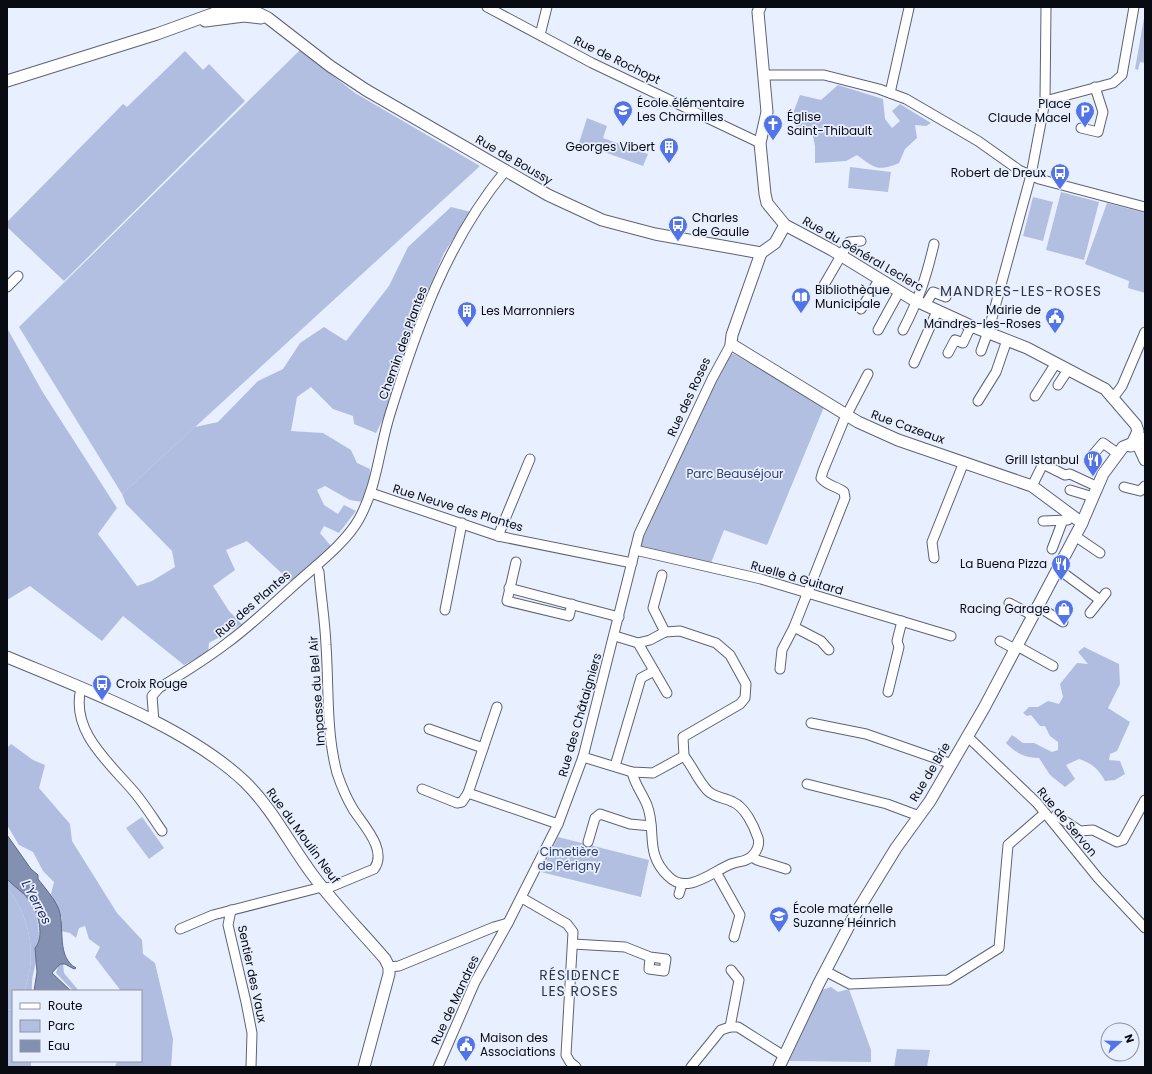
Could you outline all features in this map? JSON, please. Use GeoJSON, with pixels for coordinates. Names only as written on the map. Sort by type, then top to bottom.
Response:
{"type":"FeatureCollection","features":[{"type":"Feature","properties":{"kind":"street","name":"Rue de Rochopt"},"geometry":{"type":"LineString","coordinates":[[487,7],[592,63],[760,143]]}},
{"type":"Feature","properties":{"kind":"street"},"geometry":{"type":"LineString","coordinates":[[540,35],[546,7]]}},
{"type":"Feature","properties":{"kind":"street"},"geometry":{"type":"LineString","coordinates":[[760,7],[758,12],[765,75],[767,112],[766,124],[760,143],[767,203],[785,225],[775,244],[761,253]]}},
{"type":"Feature","properties":{"kind":"street"},"geometry":{"type":"LineString","coordinates":[[981,351],[988,332],[1031,175],[1045,101],[1046,7]]}},
{"type":"Feature","properties":{"kind":"street"},"geometry":{"type":"LineString","coordinates":[[1045,101],[1113,83],[1122,75],[1134,7]]}},
{"type":"Feature","properties":{"kind":"street"},"geometry":{"type":"LineString","coordinates":[[890,93],[909,8]]}},
{"type":"Feature","properties":{"kind":"street","name":"Rue de Boussy"},"geometry":{"type":"LineString","coordinates":[[7,81],[189,23],[240,9],[280,28],[354,82],[548,195],[602,220],[655,234],[761,253]]}},
{"type":"Feature","properties":{"kind":"street"},"geometry":{"type":"LineString","coordinates":[[765,75],[824,75],[890,93],[906,99],[932,114],[1039,180],[1145,207]]}},
{"type":"Feature","properties":{"kind":"street"},"geometry":{"type":"LineString","coordinates":[[1081,128],[1098,132],[1103,112],[1095,87]]}},
{"type":"Feature","properties":{"kind":"street","name":"Chemin des Plantes"},"geometry":{"type":"LineString","coordinates":[[371,494],[390,415],[422,320],[456,242],[490,190],[506,170]]}},
{"type":"Feature","properties":{"kind":"street","name":"Rue du Général Leclerc"},"geometry":{"type":"LineString","coordinates":[[785,225],[841,256],[899,292],[971,326],[1007,340],[1056,363],[1104,389],[1136,425],[1138,432],[1133,444]]}},
{"type":"Feature","properties":{"kind":"street"},"geometry":{"type":"LineString","coordinates":[[824,285],[849,242],[861,241]]}},
{"type":"Feature","properties":{"kind":"street"},"geometry":{"type":"LineString","coordinates":[[921,303],[934,244]]}},
{"type":"Feature","properties":{"kind":"street","name":"Rue des Roses"},"geometry":{"type":"LineString","coordinates":[[635,550],[639,534],[718,367],[731,344],[732,335],[761,253]]}},
{"type":"Feature","properties":{"kind":"street"},"geometry":{"type":"LineString","coordinates":[[7,287],[18,276]]}},
{"type":"Feature","properties":{"kind":"street"},"geometry":{"type":"LineString","coordinates":[[861,309],[879,280]]}},
{"type":"Feature","properties":{"kind":"street"},"geometry":{"type":"LineString","coordinates":[[878,330],[899,292]]}},
{"type":"Feature","properties":{"kind":"street"},"geometry":{"type":"LineString","coordinates":[[903,330],[921,303],[933,292],[946,297]]}},
{"type":"Feature","properties":{"kind":"street"},"geometry":{"type":"LineString","coordinates":[[914,363],[938,311]]}},
{"type":"Feature","properties":{"kind":"street"},"geometry":{"type":"LineString","coordinates":[[948,352],[955,340],[963,343],[971,326]]}},
{"type":"Feature","properties":{"kind":"street"},"geometry":{"type":"LineString","coordinates":[[1113,398],[1122,386],[1145,332]]}},
{"type":"Feature","properties":{"kind":"street"},"geometry":{"type":"LineString","coordinates":[[978,401],[996,372],[1007,340]]}},
{"type":"Feature","properties":{"kind":"street","name":"Rue Cazeaux"},"geometry":{"type":"LineString","coordinates":[[731,344],[871,429],[898,440],[1032,486],[1068,518],[1082,523]]}},
{"type":"Feature","properties":{"kind":"street"},"geometry":{"type":"LineString","coordinates":[[1036,396],[1056,363]]}},
{"type":"Feature","properties":{"kind":"street"},"geometry":{"type":"LineString","coordinates":[[1058,385],[1068,370]]}},
{"type":"Feature","properties":{"kind":"street"},"geometry":{"type":"LineString","coordinates":[[780,669],[782,650],[794,627],[845,498],[844,492],[826,484],[821,478],[846,415],[868,374]]}},
{"type":"Feature","properties":{"kind":"street"},"geometry":{"type":"LineString","coordinates":[[1133,444],[1145,438]]}},
{"type":"Feature","properties":{"kind":"street"},"geometry":{"type":"LineString","coordinates":[[1091,456],[1103,443],[1117,454]]}},
{"type":"Feature","properties":{"kind":"street"},"geometry":{"type":"LineString","coordinates":[[1133,444],[1139,447],[1145,460]]}},
{"type":"Feature","properties":{"kind":"street","name":"Rue de Brie"},"geometry":{"type":"LineString","coordinates":[[779,1067],[825,971],[870,889],[952,764],[1016,648],[1082,523],[1103,474],[1117,454],[1125,446],[1133,444]]}},
{"type":"Feature","properties":{"kind":"street","name":"Rue de Brie"},"geometry":{"type":"LineString","coordinates":[[1095,492],[1133,444]]}},
{"type":"Feature","properties":{"kind":"street"},"geometry":{"type":"LineString","coordinates":[[498,536],[530,459]]}},
{"type":"Feature","properties":{"kind":"street"},"geometry":{"type":"LineString","coordinates":[[934,558],[932,542],[964,462]]}},
{"type":"Feature","properties":{"kind":"street"},"geometry":{"type":"LineString","coordinates":[[1032,486],[1043,464],[1065,475],[1070,474],[1095,492]]}},
{"type":"Feature","properties":{"kind":"street"},"geometry":{"type":"LineString","coordinates":[[1124,487],[1140,491],[1145,486]]}},
{"type":"Feature","properties":{"kind":"street"},"geometry":{"type":"LineString","coordinates":[[1070,490],[1095,492]]}},
{"type":"Feature","properties":{"kind":"street","name":"Rue Neuve des Plantes"},"geometry":{"type":"LineString","coordinates":[[371,494],[498,536],[632,564]]}},
{"type":"Feature","properties":{"kind":"street","name":"Rue des Plantes"},"geometry":{"type":"LineString","coordinates":[[154,722],[152,696],[159,688],[228,643],[316,566],[339,544],[359,521],[371,494]]}},
{"type":"Feature","properties":{"kind":"street"},"geometry":{"type":"LineString","coordinates":[[1043,521],[1068,518]]}},
{"type":"Feature","properties":{"kind":"street"},"geometry":{"type":"LineString","coordinates":[[1052,549],[1068,518]]}},
{"type":"Feature","properties":{"kind":"street"},"geometry":{"type":"LineString","coordinates":[[446,610],[462,523]]}},
{"type":"Feature","properties":{"kind":"street"},"geometry":{"type":"LineString","coordinates":[[1075,536],[1100,552]]}},
{"type":"Feature","properties":{"kind":"street","name":"Rue des Châtaigniers"},"geometry":{"type":"LineString","coordinates":[[508,923],[522,898],[558,824],[583,757],[635,550]]}},
{"type":"Feature","properties":{"kind":"street","name":"Ruelle à Guitard"},"geometry":{"type":"LineString","coordinates":[[635,550],[761,579],[951,636]]}},
{"type":"Feature","properties":{"kind":"street"},"geometry":{"type":"LineString","coordinates":[[516,562],[507,601],[568,616],[572,604]]}},
{"type":"Feature","properties":{"kind":"street","name":"Impasse du Bel Air"},"geometry":{"type":"LineString","coordinates":[[316,566],[319,572],[326,646],[329,723],[338,773],[352,808],[372,838],[378,852],[374,869],[328,888],[322,887]]}},
{"type":"Feature","properties":{"kind":"street"},"geometry":{"type":"LineString","coordinates":[[1058,569],[1100,600]]}},
{"type":"Feature","properties":{"kind":"street"},"geometry":{"type":"LineString","coordinates":[[662,575],[653,608],[665,632]]}},
{"type":"Feature","properties":{"kind":"street"},"geometry":{"type":"LineString","coordinates":[[509,588],[619,617]]}},
{"type":"Feature","properties":{"kind":"street"},"geometry":{"type":"LineString","coordinates":[[1090,613],[1106,593]]}},
{"type":"Feature","properties":{"kind":"street"},"geometry":{"type":"LineString","coordinates":[[1009,603],[1063,622]]}},
{"type":"Feature","properties":{"kind":"street"},"geometry":{"type":"LineString","coordinates":[[888,692],[899,648],[897,641],[902,621]]}},
{"type":"Feature","properties":{"kind":"street"},"geometry":{"type":"LineString","coordinates":[[794,627],[821,641],[829,650]]}},
{"type":"Feature","properties":{"kind":"street"},"geometry":{"type":"LineString","coordinates":[[614,636],[638,643],[650,640],[665,632],[680,631],[716,643],[730,655],[746,684],[745,698],[740,704],[684,737],[684,756],[708,792],[733,802],[743,809],[758,839],[758,847],[752,857],[748,860],[731,864],[696,882],[682,884],[669,878],[658,863],[652,846],[647,806],[634,783],[632,772]]}},
{"type":"Feature","properties":{"kind":"street"},"geometry":{"type":"LineString","coordinates":[[1000,641],[1053,666]]}},
{"type":"Feature","properties":{"kind":"street"},"geometry":{"type":"LineString","coordinates":[[638,643],[667,694]]}},
{"type":"Feature","properties":{"kind":"street","name":"Rue du Moulin Neuf"},"geometry":{"type":"LineString","coordinates":[[7,657],[81,688],[190,740],[243,780],[262,799],[322,887],[385,959],[389,967]]}},
{"type":"Feature","properties":{"kind":"street"},"geometry":{"type":"LineString","coordinates":[[615,766],[641,678],[654,671]]}},
{"type":"Feature","properties":{"kind":"street"},"geometry":{"type":"LineString","coordinates":[[81,688],[79,699],[81,719],[88,738],[137,795],[162,831]]}},
{"type":"Feature","properties":{"kind":"street"},"geometry":{"type":"LineString","coordinates":[[422,789],[458,804],[462,802],[468,793],[497,706]]}},
{"type":"Feature","properties":{"kind":"street"},"geometry":{"type":"LineString","coordinates":[[812,723],[866,734],[952,764]]}},
{"type":"Feature","properties":{"kind":"street"},"geometry":{"type":"LineString","coordinates":[[429,729],[483,748]]}},
{"type":"Feature","properties":{"kind":"street","name":"Rue de Servon"},"geometry":{"type":"LineString","coordinates":[[967,736],[1045,813],[1098,878],[1145,928]]}},
{"type":"Feature","properties":{"kind":"street"},"geometry":{"type":"LineString","coordinates":[[583,757],[632,772],[653,773],[684,756]]}},
{"type":"Feature","properties":{"kind":"street"},"geometry":{"type":"LineString","coordinates":[[807,784],[887,804],[919,816]]}},
{"type":"Feature","properties":{"kind":"street"},"geometry":{"type":"LineString","coordinates":[[468,793],[558,824]]}},
{"type":"Feature","properties":{"kind":"street"},"geometry":{"type":"LineString","coordinates":[[1056,815],[1080,831],[1093,830],[1117,842],[1123,840],[1145,800]]}},
{"type":"Feature","properties":{"kind":"street"},"geometry":{"type":"LineString","coordinates":[[825,971],[850,984],[948,980],[999,948],[1008,845],[1045,813]]}},
{"type":"Feature","properties":{"kind":"street"},"geometry":{"type":"LineString","coordinates":[[588,842],[595,818],[600,814],[630,824],[650,826]]}},
{"type":"Feature","properties":{"kind":"street"},"geometry":{"type":"LineString","coordinates":[[752,857],[786,869]]}},
{"type":"Feature","properties":{"kind":"street"},"geometry":{"type":"LineString","coordinates":[[716,872],[740,915],[734,937]]}},
{"type":"Feature","properties":{"kind":"street"},"geometry":{"type":"LineString","coordinates":[[679,894],[682,884]]}},
{"type":"Feature","properties":{"kind":"street"},"geometry":{"type":"LineString","coordinates":[[180,929],[213,914],[322,887]]}},
{"type":"Feature","properties":{"kind":"street"},"geometry":{"type":"LineString","coordinates":[[522,898],[567,924],[573,932],[566,1055],[570,1062],[576,1067]]}},
{"type":"Feature","properties":{"kind":"street","name":"Sentier des Vaux"},"geometry":{"type":"LineString","coordinates":[[231,910],[228,925],[252,1033],[250,1067]]}},
{"type":"Feature","properties":{"kind":"street"},"geometry":{"type":"LineString","coordinates":[[364,1067],[389,974],[389,967],[399,966],[494,927],[508,923]]}},
{"type":"Feature","properties":{"kind":"street","name":"Rue de Mandres"},"geometry":{"type":"LineString","coordinates":[[438,1067],[475,982],[508,923]]}},
{"type":"Feature","properties":{"kind":"street"},"geometry":{"type":"LineString","coordinates":[[573,944],[625,947],[646,954],[650,957]]}},
{"type":"Feature","properties":{"kind":"street"},"geometry":{"type":"LineString","coordinates":[[730,1027],[739,980],[731,970]]}},
{"type":"Feature","properties":{"kind":"street"},"geometry":{"type":"LineString","coordinates":[[691,1067],[721,1030],[730,1027],[738,1027],[784,1056]]}},
{"type":"Feature","properties":{"kind":"green space"},"geometry":{"type":"Polygon","coordinates":[[[1144,18],[1145,63],[1140,62],[1138,70],[1135,69],[1144,18]]]}},
{"type":"Feature","properties":{"kind":"green space"},"geometry":{"type":"Polygon","coordinates":[[[300,50],[355,93],[480,166],[122,494],[19,327],[300,50]]]}},
{"type":"Feature","properties":{"kind":"green space"},"geometry":{"type":"Polygon","coordinates":[[[587,118],[607,126],[603,138],[648,154],[643,166],[579,143],[587,118]]]}},
{"type":"Feature","properties":{"kind":"green space"},"geometry":{"type":"Polygon","coordinates":[[[850,167],[891,172],[888,192],[848,188],[850,167]]]}},
{"type":"Feature","properties":{"kind":"green space"},"geometry":{"type":"Polygon","coordinates":[[[1061,192],[1099,202],[1084,260],[1046,250],[1061,192]]]}},
{"type":"Feature","properties":{"kind":"green space"},"geometry":{"type":"Polygon","coordinates":[[[1033,197],[1053,202],[1043,241],[1023,236],[1033,197]]]}},
{"type":"Feature","properties":{"kind":"green space"},"geometry":{"type":"Polygon","coordinates":[[[1107,203],[1145,213],[1145,293],[1128,288],[1129,281],[1085,264],[1107,203]]]}},
{"type":"Feature","properties":{"kind":"green space","name":"Parc Beauséjour"},"geometry":{"type":"Polygon","coordinates":[[[729,354],[734,354],[824,407],[767,545],[724,530],[711,563],[641,547],[644,536],[729,354]]]}},
{"type":"Feature","properties":{"kind":"green space"},"geometry":{"type":"Polygon","coordinates":[[[142,817],[164,848],[149,859],[126,828],[142,817]]]}},
{"type":"Feature","properties":{"kind":"green space","name":"Cimetière de Périgny"},"geometry":{"type":"Polygon","coordinates":[[[558,837],[649,860],[641,897],[541,872],[558,837]]]}},
{"type":"Feature","properties":{"kind":"green space"},"geometry":{"type":"Polygon","coordinates":[[[7,888],[15,899],[26,924],[31,951],[28,978],[24,990],[12,990],[12,1009],[7,1010],[7,888]]]}},
{"type":"Feature","properties":{"kind":"green space"},"geometry":{"type":"Polygon","coordinates":[[[831,987],[838,992],[849,989],[871,1050],[871,1062],[789,1061],[822,990],[831,987]]]}},
{"type":"Feature","properties":{"kind":"shaded area"},"geometry":{"type":"Polygon","coordinates":[[[185,51],[203,70],[209,64],[245,101],[64,281],[7,227],[7,222],[123,104],[127,107],[185,51]]]}},
{"type":"Feature","properties":{"kind":"shaded area"},"geometry":{"type":"Polygon","coordinates":[[[838,85],[883,99],[885,119],[892,128],[900,121],[892,111],[900,104],[931,123],[926,126],[915,125],[917,138],[905,149],[899,163],[892,166],[881,168],[872,166],[857,155],[846,161],[815,163],[815,146],[812,132],[796,127],[793,113],[800,95],[821,100],[838,85]]]}},
{"type":"Feature","properties":{"kind":"shaded area"},"geometry":{"type":"Polygon","coordinates":[[[451,207],[471,212],[444,253],[418,314],[393,399],[376,433],[354,424],[353,416],[333,409],[311,387],[297,397],[291,431],[323,433],[351,450],[357,463],[370,469],[369,487],[362,502],[350,500],[325,486],[317,490],[324,505],[338,514],[344,505],[356,511],[339,533],[324,526],[320,533],[331,546],[294,579],[290,581],[247,541],[226,550],[235,570],[213,586],[229,611],[242,624],[209,643],[208,652],[184,665],[123,616],[102,641],[30,586],[7,600],[7,328],[42,391],[117,508],[98,534],[137,586],[152,581],[175,567],[172,551],[126,504],[122,494],[195,427],[218,422],[258,381],[283,369],[300,343],[324,327],[346,341],[389,286],[408,247],[451,207]]]}},
{"type":"Feature","properties":{"kind":"shaded area"},"geometry":{"type":"Polygon","coordinates":[[[1084,647],[1119,664],[1120,684],[1108,708],[1130,722],[1117,751],[1110,754],[1109,760],[1120,761],[1125,774],[1115,780],[1105,781],[1094,767],[1079,759],[1066,765],[1075,779],[1065,787],[1050,775],[1039,758],[1021,754],[1013,750],[1006,743],[1012,735],[1023,743],[1034,743],[1052,752],[1058,750],[1058,742],[1050,736],[1045,726],[1040,726],[1031,715],[1027,716],[1023,713],[1029,707],[1038,707],[1048,701],[1059,704],[1063,697],[1060,684],[1077,663],[1088,664],[1078,652],[1084,647]]]}},
{"type":"Feature","properties":{"kind":"shaded area"},"geometry":{"type":"Polygon","coordinates":[[[11,744],[33,760],[45,765],[39,788],[70,824],[72,841],[117,913],[142,940],[143,954],[155,963],[173,1039],[171,1067],[115,1067],[117,1062],[142,1062],[142,990],[120,990],[95,957],[100,947],[89,939],[85,926],[79,928],[76,938],[70,933],[61,931],[62,918],[51,894],[54,882],[43,871],[33,852],[19,845],[7,825],[7,748],[11,744]]]}},
{"type":"Feature","properties":{"kind":"shaded area"},"geometry":{"type":"Polygon","coordinates":[[[7,874],[26,896],[37,918],[39,953],[33,977],[32,990],[24,990],[28,978],[31,951],[26,924],[15,899],[7,888],[7,874]]]}},
{"type":"Feature","properties":{"kind":"shaded area"},"geometry":{"type":"Polygon","coordinates":[[[62,954],[64,973],[78,990],[72,990],[56,973],[62,954]]]}},
{"type":"Feature","properties":{"kind":"shaded area"},"geometry":{"type":"Polygon","coordinates":[[[12,1009],[12,1062],[31,1062],[31,1067],[7,1067],[7,1010],[12,1009]]]}},
{"type":"Feature","properties":{"kind":"shaded area"},"geometry":{"type":"Polygon","coordinates":[[[897,1049],[930,1050],[927,1067],[894,1067],[897,1049]]]}},
{"type":"Feature","properties":{"kind":"water","name":"L'Yerres"},"geometry":{"type":"Polygon","coordinates":[[[7,835],[31,869],[38,875],[38,879],[59,910],[61,917],[63,949],[70,963],[76,968],[74,969],[65,964],[60,964],[52,973],[70,990],[34,990],[37,972],[35,948],[40,938],[38,918],[30,901],[7,879],[7,835]]]}},
{"type":"Feature","properties":{"kind":"place","name":"École élémentaire Les Charmilles"},"geometry":{"type":"Point","coordinates":[623,127]}},
{"type":"Feature","properties":{"kind":"place","name":"Place Claude Macel"},"geometry":{"type":"Point","coordinates":[1085,128]}},
{"type":"Feature","properties":{"kind":"place","name":"Église Saint-Thibault"},"geometry":{"type":"Point","coordinates":[773,141]}},
{"type":"Feature","properties":{"kind":"place","name":"Georges Vibert"},"geometry":{"type":"Point","coordinates":[669,164]}},
{"type":"Feature","properties":{"kind":"place","name":"Robert de Dreux"},"geometry":{"type":"Point","coordinates":[1060,190]}},
{"type":"Feature","properties":{"kind":"place","name":"Charles de Gaulle"},"geometry":{"type":"Point","coordinates":[678,242]}},
{"type":"Feature","properties":{"kind":"place","name":"Bibliothèque Municipale"},"geometry":{"type":"Point","coordinates":[801,314]}},
{"type":"Feature","properties":{"kind":"place","name":"Les Marronniers"},"geometry":{"type":"Point","coordinates":[467,328]}},
{"type":"Feature","properties":{"kind":"place","name":"Mairie de Mandres-les-Roses"},"geometry":{"type":"Point","coordinates":[1055,334]}},
{"type":"Feature","properties":{"kind":"place","name":"Grill Istanbul"},"geometry":{"type":"Point","coordinates":[1093,477]}},
{"type":"Feature","properties":{"kind":"place","name":"La Buena Pizza"},"geometry":{"type":"Point","coordinates":[1061,581]}},
{"type":"Feature","properties":{"kind":"place","name":"Racing Garage"},"geometry":{"type":"Point","coordinates":[1064,626]}},
{"type":"Feature","properties":{"kind":"place","name":"Croix Rouge"},"geometry":{"type":"Point","coordinates":[102,701]}},
{"type":"Feature","properties":{"kind":"place","name":"École maternelle Suzanne Heinrich"},"geometry":{"type":"Point","coordinates":[779,933]}},
{"type":"Feature","properties":{"kind":"place","name":"Maison des Associations"},"geometry":{"type":"Point","coordinates":[466,1062]}},
{"type":"Feature","properties":{"kind":"district","name":"MANDRES-LES-ROSES"},"geometry":{"type":"Point","coordinates":[1021,291]}},
{"type":"Feature","properties":{"kind":"district","name":"RÉSIDENCE LES ROSES"},"geometry":{"type":"Point","coordinates":[580,984]}}]}
